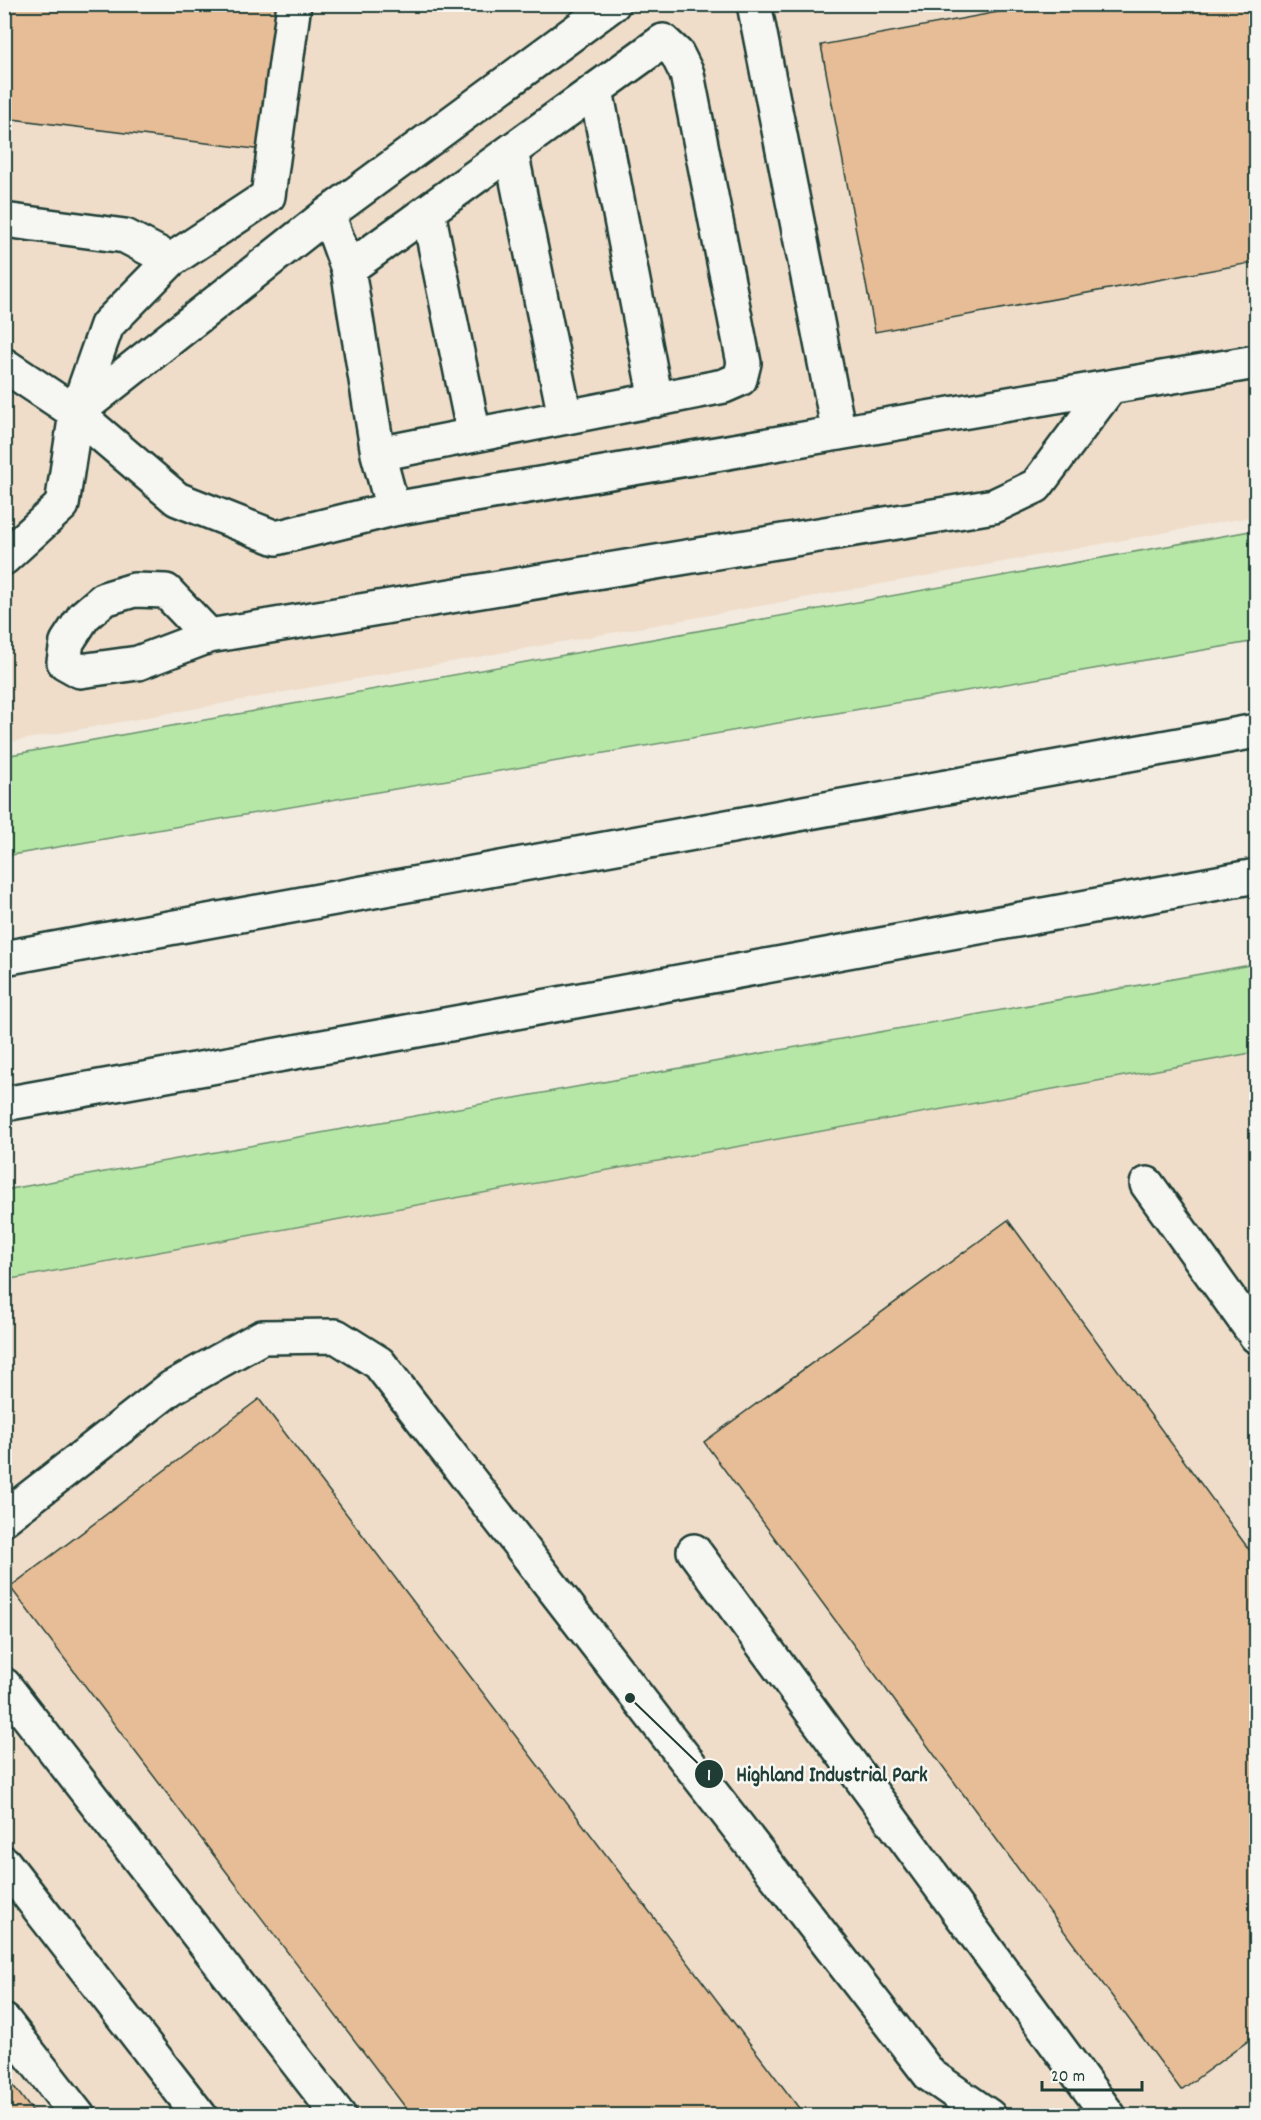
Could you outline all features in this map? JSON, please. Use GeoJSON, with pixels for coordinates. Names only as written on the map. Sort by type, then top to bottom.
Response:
{"type":"FeatureCollection","features":[{"type":"Feature","properties":{"kind":"main road"},"geometry":{"type":"LineString","coordinates":[[4,558],[62,505],[76,413],[107,325],[171,260],[268,196],[294,4]]}},
{"type":"Feature","properties":{"kind":"main road"},"geometry":{"type":"LineString","coordinates":[[76,413],[328,214],[613,4]]}},
{"type":"Feature","properties":{"kind":"main road"},"geometry":{"type":"LineString","coordinates":[[754,4],[839,433]]}},
{"type":"Feature","properties":{"kind":"main road"},"geometry":{"type":"LineString","coordinates":[[348,269],[663,41],[677,54],[687,74],[715,206],[744,363],[740,379],[724,386],[378,454]]}},
{"type":"Feature","properties":{"kind":"main road"},"geometry":{"type":"LineString","coordinates":[[596,90],[656,400]]}},
{"type":"Feature","properties":{"kind":"main road"},"geometry":{"type":"LineString","coordinates":[[510,152],[565,417]]}},
{"type":"Feature","properties":{"kind":"main road"},"geometry":{"type":"LineString","coordinates":[[428,211],[474,435]]}},
{"type":"Feature","properties":{"kind":"main road"},"geometry":{"type":"LineString","coordinates":[[328,214],[348,269],[378,454],[393,509]]}},
{"type":"Feature","properties":{"kind":"main road"},"geometry":{"type":"LineString","coordinates":[[4,220],[125,236],[171,260]]}},
{"type":"Feature","properties":{"kind":"main road"},"geometry":{"type":"LineString","coordinates":[[4,365],[76,413],[177,499],[276,538],[393,509],[1257,362]]}},
{"type":"Feature","properties":{"kind":"main road"},"geometry":{"type":"LineString","coordinates":[[209,636],[994,506],[1036,486],[1110,387]]}},
{"type":"Feature","properties":{"kind":"main road"},"geometry":{"type":"LineString","coordinates":[[4,958],[1257,731]]}},
{"type":"Feature","properties":{"kind":"main road"},"geometry":{"type":"LineString","coordinates":[[4,1104],[1257,876]]}},
{"type":"Feature","properties":{"kind":"main road"},"geometry":{"type":"LineString","coordinates":[[1147,1184],[1257,1336]]}},
{"type":"Feature","properties":{"kind":"main road"},"geometry":{"type":"LineString","coordinates":[[4,1518],[171,1388],[262,1337],[336,1336],[379,1364],[930,2075],[989,2115]]}},
{"type":"Feature","properties":{"kind":"main road"},"geometry":{"type":"LineString","coordinates":[[694,1551],[1109,2115]]}},
{"type":"Feature","properties":{"kind":"main road"},"geometry":{"type":"LineString","coordinates":[[4,1685],[339,2115]]}},
{"type":"Feature","properties":{"kind":"main road"},"geometry":{"type":"LineString","coordinates":[[4,1863],[200,2115]]}},
{"type":"Feature","properties":{"kind":"main road"},"geometry":{"type":"LineString","coordinates":[[4,2021],[78,2115]]}},
{"type":"Feature","properties":{"kind":"shaded area"},"geometry":{"type":"Polygon","coordinates":[[[5,5],[1256,5],[1256,516],[5,743],[5,5]]]}},
{"type":"Feature","properties":{"kind":"shaded area"},"geometry":{"type":"Polygon","coordinates":[[[1256,1052],[1256,2115],[5,2115],[4,1280],[1256,1052]]]}},
{"type":"Feature","properties":{"kind":"green space"},"geometry":{"type":"Polygon","coordinates":[[[1256,530],[1256,641],[5,856],[5,756],[1256,530]]]}},
{"type":"Feature","properties":{"kind":"green space"},"geometry":{"type":"Polygon","coordinates":[[[1256,964],[1256,1052],[5,1280],[5,1190],[1256,964]]]}},
{"type":"Feature","properties":{"kind":"building"},"geometry":{"type":"Polygon","coordinates":[[[4,4],[281,4],[263,150],[4,118],[4,4]]]}},
{"type":"Feature","properties":{"kind":"building"},"geometry":{"type":"Polygon","coordinates":[[[1041,4],[1256,4],[1256,262],[875,332],[821,45],[1041,4]]]}},
{"type":"Feature","properties":{"kind":"building"},"geometry":{"type":"Polygon","coordinates":[[[1008,1220],[1256,1559],[1256,2035],[1181,2090],[704,1442],[1008,1220]]]}},
{"type":"Feature","properties":{"kind":"building"},"geometry":{"type":"Polygon","coordinates":[[[259,1399],[805,2116],[412,2116],[10,1587],[259,1399]]]}},
{"type":"Feature","properties":{"kind":"building"},"geometry":{"type":"Polygon","coordinates":[[[4,2081],[12,2084],[36,2116],[4,2116],[4,2081]]]}},
{"type":"Feature","properties":{"kind":"place","name":"Highland Industrial Park"},"geometry":{"type":"Point","coordinates":[630,1698]}}]}
